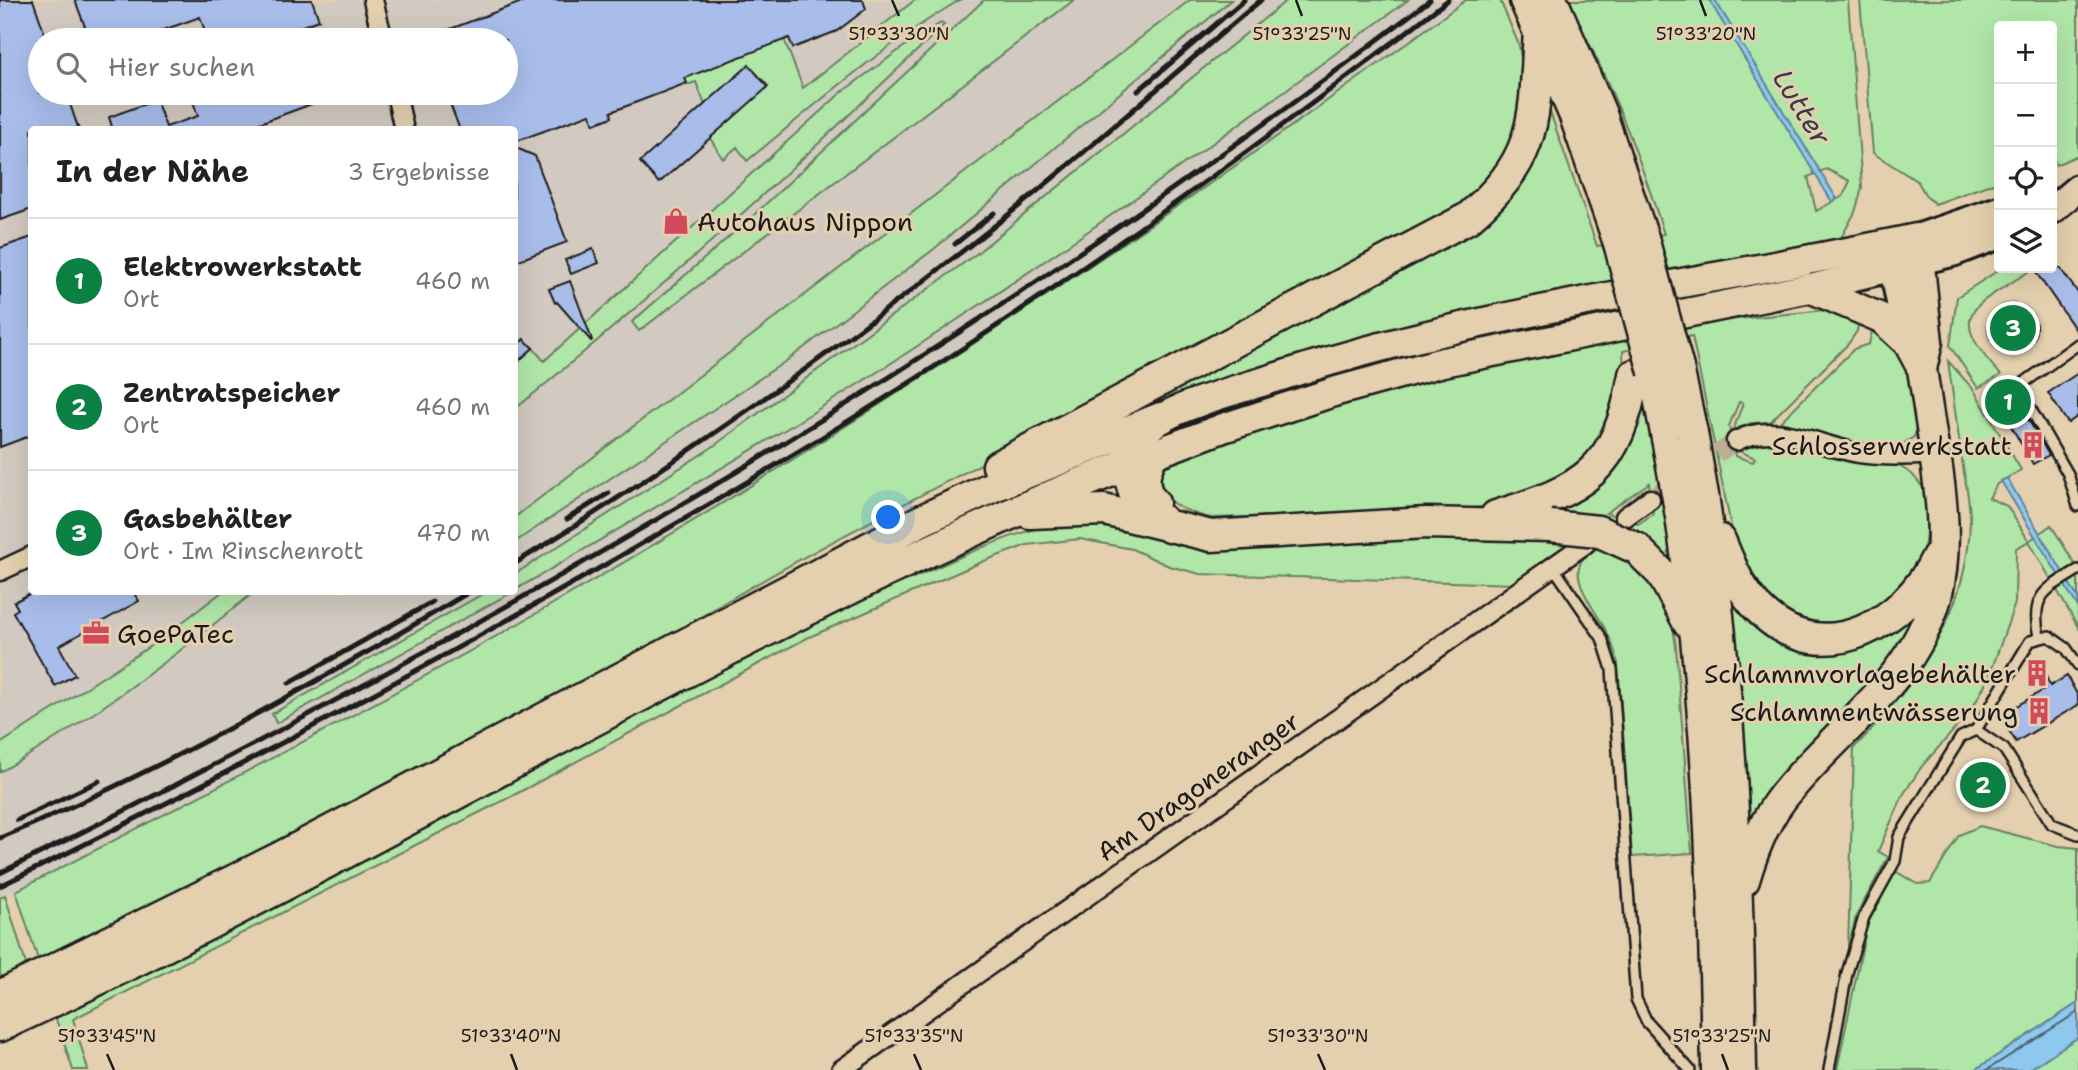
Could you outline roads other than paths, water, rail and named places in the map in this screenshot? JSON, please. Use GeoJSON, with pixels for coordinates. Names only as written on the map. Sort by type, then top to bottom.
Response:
{"type":"FeatureCollection","features":[{"type":"Feature","properties":{"kind":"highway"},"geometry":{"type":"LineString","coordinates":[[1475,522],[1546,500],[1588,475],[1606,458],[1655,372],[1631,241],[1575,116],[1537,10]]}},
{"type":"Feature","properties":{"kind":"highway"},"geometry":{"type":"LineString","coordinates":[[920,521],[1007,460],[1468,218],[1498,192],[1516,165],[1531,132],[1537,10]]}},
{"type":"Feature","properties":{"kind":"highway"},"geometry":{"type":"LineString","coordinates":[[1631,241],[1639,312],[1655,372],[1681,441],[1696,501],[1726,672],[1739,898],[1717,1070]]}},
{"type":"Feature","properties":{"kind":"highway"},"geometry":{"type":"LineString","coordinates":[[0,996],[277,859],[920,521],[996,485],[1161,418]]}},
{"type":"Feature","properties":{"kind":"highway"},"geometry":{"type":"LineString","coordinates":[[1739,898],[1765,827],[1780,800],[1873,703],[1914,645],[1937,594],[1943,518],[1935,454]]}},
{"type":"Feature","properties":{"kind":"highway"},"geometry":{"type":"LineString","coordinates":[[0,1026],[143,958],[314,870],[844,589],[1002,516],[1139,459]]}},
{"type":"Feature","properties":{"kind":"highway"},"geometry":{"type":"LineString","coordinates":[[1139,459],[1135,496],[1169,527]]}},
{"type":"Feature","properties":{"kind":"highway"},"geometry":{"type":"LineString","coordinates":[[1139,459],[1146,467],[1144,484],[1154,503],[1186,522],[1239,533]]}},
{"type":"Feature","properties":{"kind":"highway"},"geometry":{"type":"LineString","coordinates":[[1696,501],[1748,597],[1775,622],[1804,634],[1859,634],[1883,623],[1915,592],[1941,547]]}},
{"type":"Feature","properties":{"kind":"highway"},"geometry":{"type":"LineString","coordinates":[[1696,501],[1697,641],[1710,808],[1728,979],[1741,1070]]}},
{"type":"Feature","properties":{"kind":"highway"},"geometry":{"type":"LineString","coordinates":[[1002,516],[1104,510],[1204,536],[1475,522],[1598,531],[1636,548],[1662,574],[1697,641]]}},
{"type":"Feature","properties":{"kind":"main road"},"geometry":{"type":"LineString","coordinates":[[2057,192],[2078,188]]}},
{"type":"Feature","properties":{"kind":"main road"},"geometry":{"type":"LineString","coordinates":[[2057,206],[2078,188]]}},
{"type":"Feature","properties":{"kind":"main road"},"geometry":{"type":"LineString","coordinates":[[1919,250],[1994,212]]}},
{"type":"Feature","properties":{"kind":"main road"},"geometry":{"type":"LineString","coordinates":[[1890,257],[1810,288],[1443,362],[1337,391],[1139,459],[1134,441],[1161,418],[1301,370],[1429,335],[1890,257],[1994,236]]}},
{"type":"Feature","properties":{"kind":"main road"},"geometry":{"type":"LineString","coordinates":[[1919,250],[1928,342],[1922,369]]}},
{"type":"Feature","properties":{"kind":"main road"},"geometry":{"type":"LineString","coordinates":[[1890,257],[1908,343],[1922,369],[1935,454]]}},
{"type":"Feature","properties":{"kind":"main road"},"geometry":{"type":"LineString","coordinates":[[1810,288],[1874,314],[1908,343]]}},
{"type":"Feature","properties":{"kind":"street"},"geometry":{"type":"LineString","coordinates":[[373,0],[380,28]]}},
{"type":"Feature","properties":{"kind":"street"},"geometry":{"type":"LineString","coordinates":[[399,105],[403,126]]}},
{"type":"Feature","properties":{"kind":"street"},"geometry":{"type":"LineString","coordinates":[[1736,440],[1755,433],[1770,432],[1859,453],[1894,457],[1935,454]]}},
{"type":"Feature","properties":{"kind":"street"},"geometry":{"type":"LineString","coordinates":[[1625,517],[1650,499]]}},
{"type":"Feature","properties":{"kind":"street","name":"Am Dragoneranger"},"geometry":{"type":"LineString","coordinates":[[841,1070],[1585,544]]}},
{"type":"Feature","properties":{"kind":"street"},"geometry":{"type":"LineString","coordinates":[[0,572],[28,558]]}},
{"type":"Feature","properties":{"kind":"lane"},"geometry":{"type":"LineString","coordinates":[[2078,344],[2018,387],[2068,474],[2078,506]]}},
{"type":"Feature","properties":{"kind":"lane"},"geometry":{"type":"LineString","coordinates":[[1554,568],[1602,638],[1612,669],[1636,999],[1647,1022],[1676,1058],[1690,1070]]}},
{"type":"Feature","properties":{"kind":"lane"},"geometry":{"type":"LineString","coordinates":[[2039,636],[2034,614],[2038,599],[2053,584],[2076,571]]}},
{"type":"Feature","properties":{"kind":"lane"},"geometry":{"type":"LineString","coordinates":[[2039,636],[2057,640],[2078,665]]}},
{"type":"Feature","properties":{"kind":"lane"},"geometry":{"type":"LineString","coordinates":[[1829,1070],[1847,973],[1864,917],[1895,862],[1899,837],[1961,737],[1976,730],[2024,649],[2039,636]]}},
{"type":"Feature","properties":{"kind":"lane"},"geometry":{"type":"LineString","coordinates":[[1976,730],[2004,749],[2052,824],[2078,834]]}},
{"type":"Feature","properties":{"kind":"water"},"geometry":{"type":"Polygon","coordinates":[[[1709,0],[1715,0],[1837,199],[1832,202],[1709,0]]]}},
{"type":"Feature","properties":{"kind":"water"},"geometry":{"type":"Polygon","coordinates":[[[2007,478],[2078,598],[2078,607],[2001,481],[2007,478]]]}},
{"type":"Feature","properties":{"kind":"water"},"geometry":{"type":"Polygon","coordinates":[[[2078,1003],[2078,1037],[2028,1070],[1975,1070],[2078,1003]]]}},
{"type":"Feature","properties":{"kind":"tunnel"},"geometry":{"type":"LineString","coordinates":[[1650,499],[1736,441]]}},
{"type":"Feature","properties":{"kind":"railway"},"geometry":{"type":"LineString","coordinates":[[1138,91],[1244,0]]}},
{"type":"Feature","properties":{"kind":"railway"},"geometry":{"type":"LineString","coordinates":[[518,561],[693,448],[922,282],[1050,181],[1261,0]]}},
{"type":"Feature","properties":{"kind":"railway"},"geometry":{"type":"LineString","coordinates":[[0,873],[187,779],[373,680],[556,578],[737,472],[915,361],[1090,246],[1262,125],[1430,0]]}},
{"type":"Feature","properties":{"kind":"railway"},"geometry":{"type":"LineString","coordinates":[[0,886],[223,774],[444,656],[847,422],[948,358],[1170,207],[1448,0]]}},
{"type":"Feature","properties":{"kind":"railway"},"geometry":{"type":"LineString","coordinates":[[955,244],[994,213]]}},
{"type":"Feature","properties":{"kind":"railway"},"geometry":{"type":"LineString","coordinates":[[567,519],[609,493]]}},
{"type":"Feature","properties":{"kind":"railway"},"geometry":{"type":"LineString","coordinates":[[0,838],[180,754],[356,659],[464,595]]}},
{"type":"Feature","properties":{"kind":"railway"},"geometry":{"type":"LineString","coordinates":[[289,683],[432,602]]}},
{"type":"Feature","properties":{"kind":"railway"},"geometry":{"type":"LineString","coordinates":[[17,820],[99,781]]}},
{"type":"Feature","properties":{"kind":"place","name":"Autohaus Nippon"},"geometry":{"type":"Point","coordinates":[676,221]}},
{"type":"Feature","properties":{"kind":"place","name":"Gasbehälter"},"geometry":{"type":"Point","coordinates":[2013,328]}},
{"type":"Feature","properties":{"kind":"place","name":"Elektrowerkstatt"},"geometry":{"type":"Point","coordinates":[2008,402]}},
{"type":"Feature","properties":{"kind":"place","name":"Schlosserwerkstatt"},"geometry":{"type":"Point","coordinates":[2033,445]}},
{"type":"Feature","properties":{"kind":"place","name":"GoePaTec"},"geometry":{"type":"Point","coordinates":[96,633]}},
{"type":"Feature","properties":{"kind":"place","name":"Schlammvorlagebehälter"},"geometry":{"type":"Point","coordinates":[2037,673]}},
{"type":"Feature","properties":{"kind":"place","name":"Schlammentwässerung"},"geometry":{"type":"Point","coordinates":[2039,711]}},
{"type":"Feature","properties":{"kind":"place","name":"Zentratspeicher"},"geometry":{"type":"Point","coordinates":[1983,785]}},
{"type":"Feature","properties":{"kind":"water label","name":"Lutter"},"geometry":{"type":"Point","coordinates":[1802,107]}}]}
